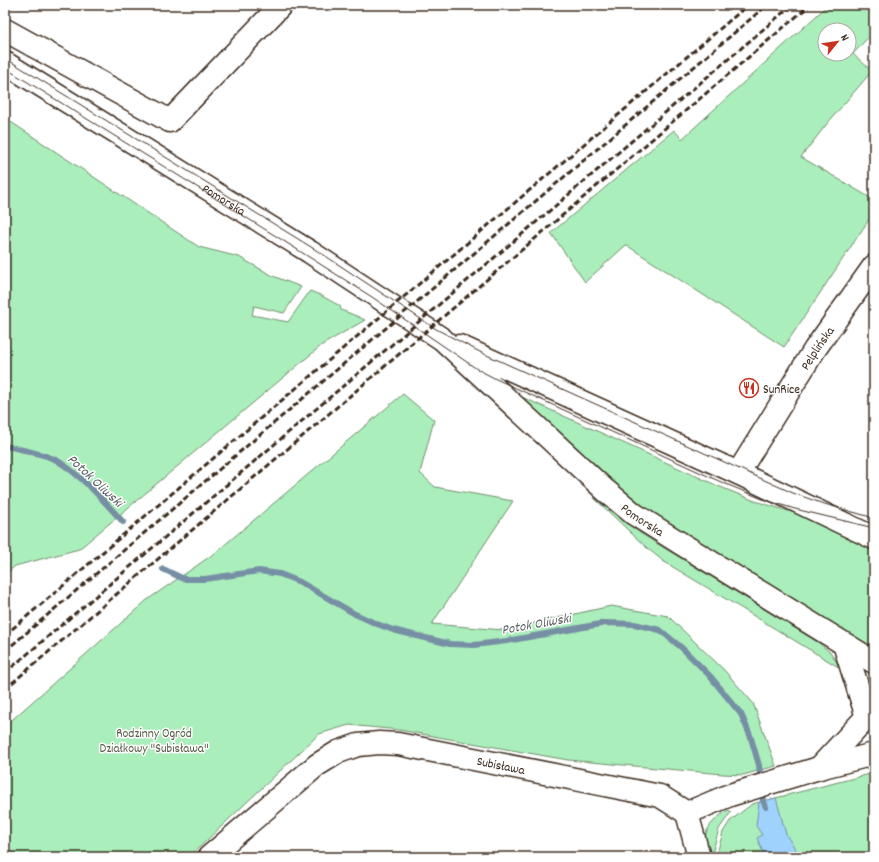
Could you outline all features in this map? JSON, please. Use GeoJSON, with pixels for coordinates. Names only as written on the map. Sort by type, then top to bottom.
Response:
{"type":"FeatureCollection","features":[{"type":"Feature","properties":{"kind":"main road"},"geometry":{"type":"LineString","coordinates":[[5,30],[170,121],[282,5]]}},
{"type":"Feature","properties":{"kind":"main road","name":"Pomorska"},"geometry":{"type":"LineString","coordinates":[[5,64],[310,252],[442,339],[738,473],[874,538]]}},
{"type":"Feature","properties":{"kind":"main road","name":"Pelplińska"},"geometry":{"type":"LineString","coordinates":[[738,473],[815,349],[874,266]]}},
{"type":"Feature","properties":{"kind":"main road","name":"Pomorska"},"geometry":{"type":"LineString","coordinates":[[442,339],[605,490],[634,514],[874,662]]}},
{"type":"Feature","properties":{"kind":"main road"},"geometry":{"type":"LineString","coordinates":[[819,768],[870,713],[844,644]]}},
{"type":"Feature","properties":{"kind":"main road","name":"Subisława"},"geometry":{"type":"LineString","coordinates":[[209,857],[317,765],[338,752],[365,744],[398,744],[660,796],[687,813]]}},
{"type":"Feature","properties":{"kind":"main road"},"geometry":{"type":"LineString","coordinates":[[699,857],[687,813],[730,794],[819,768],[874,754]]}},
{"type":"Feature","properties":{"kind":"green space"},"geometry":{"type":"Polygon","coordinates":[[[828,5],[874,5],[874,31],[857,50],[857,22],[817,22],[817,62],[857,62],[857,58],[872,71],[801,157],[874,200],[874,212],[784,347],[626,245],[585,282],[551,233],[674,130],[682,139],[828,5]]]}},
{"type":"Feature","properties":{"kind":"green space"},"geometry":{"type":"Polygon","coordinates":[[[5,118],[199,247],[239,257],[273,276],[301,287],[284,313],[254,306],[252,315],[288,322],[310,291],[340,306],[341,310],[365,320],[322,345],[79,549],[15,566],[5,575],[5,118]]]}},
{"type":"Feature","properties":{"kind":"green space","name":"Rodzinny Ogród Działkowy \"Subisława\""},"geometry":{"type":"Polygon","coordinates":[[[403,394],[434,420],[420,473],[435,487],[513,501],[432,624],[503,630],[611,606],[668,616],[724,670],[753,703],[776,766],[743,775],[568,760],[399,730],[349,725],[319,734],[189,857],[5,857],[5,726],[147,600],[215,553],[403,394]]]}},
{"type":"Feature","properties":{"kind":"green space"},"geometry":{"type":"Polygon","coordinates":[[[522,397],[718,486],[755,501],[805,516],[874,550],[874,649],[639,504],[599,471],[522,397]]]}},
{"type":"Feature","properties":{"kind":"green space"},"geometry":{"type":"Polygon","coordinates":[[[593,497],[640,533],[819,643],[831,653],[840,668],[663,561],[647,548],[593,497]]]}},
{"type":"Feature","properties":{"kind":"green space"},"geometry":{"type":"Polygon","coordinates":[[[874,773],[874,857],[716,857],[723,832],[730,821],[752,804],[874,773]]]}},
{"type":"Feature","properties":{"kind":"green space"},"geometry":{"type":"Polygon","coordinates":[[[729,810],[731,812],[719,829],[711,857],[709,857],[705,843],[708,829],[714,821],[729,810]]]}},
{"type":"Feature","properties":{"kind":"water"},"geometry":{"type":"Polygon","coordinates":[[[776,798],[786,834],[800,857],[765,857],[757,838],[762,835],[756,826],[759,802],[776,798]]]}},
{"type":"Feature","properties":{"kind":"waterway","name":"Potok Oliwski"},"geometry":{"type":"LineString","coordinates":[[5,446],[40,454],[58,461],[67,467],[100,497],[123,522]]}},
{"type":"Feature","properties":{"kind":"waterway","name":"Potok Oliwski"},"geometry":{"type":"LineString","coordinates":[[163,569],[184,579],[205,579],[259,571],[280,574],[300,582],[355,614],[377,624],[393,630],[450,644],[474,645],[507,641],[606,623],[634,624],[660,630],[682,648],[710,676],[741,714],[750,735],[759,765],[763,801],[766,807]]}},
{"type":"Feature","properties":{"kind":"tram line"},"geometry":{"type":"LineString","coordinates":[[5,58],[324,255],[436,329],[480,352],[793,493],[821,503],[874,518]]}},
{"type":"Feature","properties":{"kind":"tram line"},"geometry":{"type":"LineString","coordinates":[[5,68],[372,297],[477,369],[721,482],[765,500],[795,509],[874,528]]}},
{"type":"Feature","properties":{"kind":"railway"},"geometry":{"type":"LineString","coordinates":[[5,635],[748,5]]}},
{"type":"Feature","properties":{"kind":"railway"},"geometry":{"type":"LineString","coordinates":[[5,651],[767,5]]}},
{"type":"Feature","properties":{"kind":"railway"},"geometry":{"type":"LineString","coordinates":[[5,673],[792,5]]}},
{"type":"Feature","properties":{"kind":"railway"},"geometry":{"type":"LineString","coordinates":[[5,689],[810,5]]}},
{"type":"Feature","properties":{"kind":"place","name":"SunRice"},"geometry":{"type":"Point","coordinates":[749,388]}}]}
